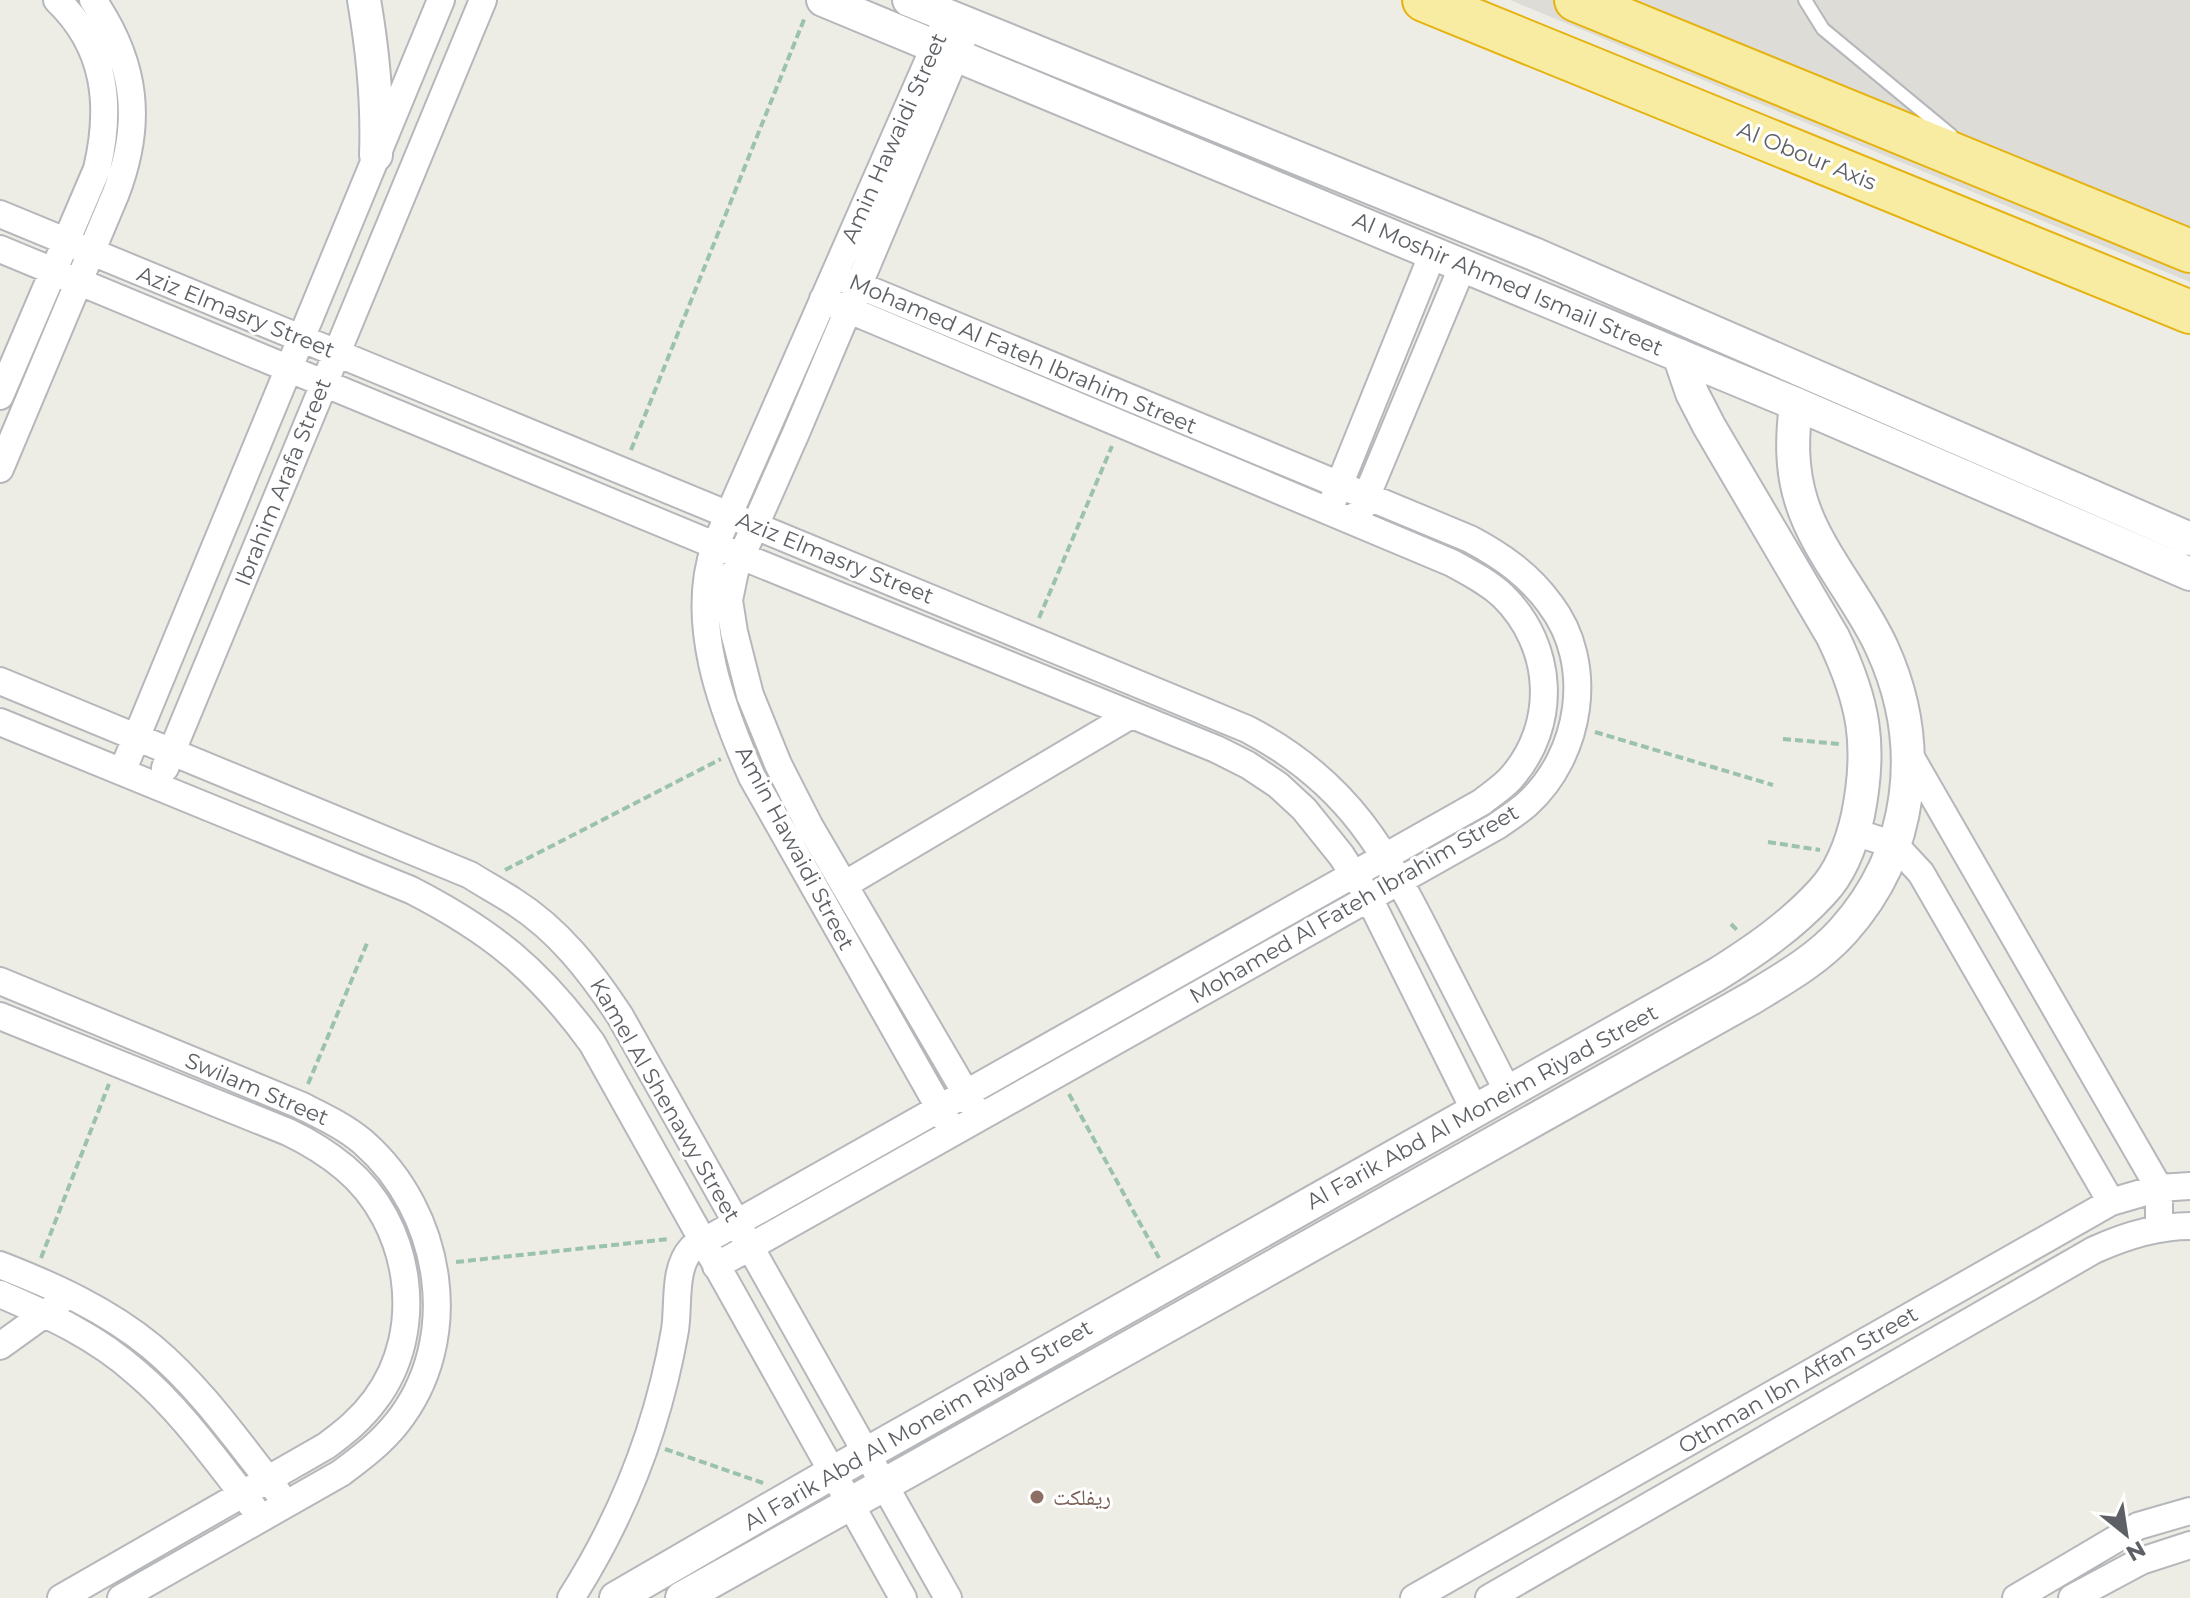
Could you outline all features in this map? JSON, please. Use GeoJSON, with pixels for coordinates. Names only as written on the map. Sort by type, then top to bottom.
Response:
{"type":"FeatureCollection","features":[{"type":"Feature","properties":{"kind":"highway","name":"Al Obour Axis"},"geometry":{"type":"LineString","coordinates":[[1424,0],[2190,312]]}},
{"type":"Feature","properties":{"kind":"highway"},"geometry":{"type":"LineString","coordinates":[[1576,0],[2190,251]]}},
{"type":"Feature","properties":{"kind":"street"},"geometry":{"type":"LineString","coordinates":[[0,396],[97,169],[105,136],[106,103],[100,70],[87,38],[57,0]]}},
{"type":"Feature","properties":{"kind":"street"},"geometry":{"type":"LineString","coordinates":[[0,469],[126,167],[132,140],[132,99],[122,53],[113,31],[93,0]]}},
{"type":"Feature","properties":{"kind":"street"},"geometry":{"type":"LineString","coordinates":[[364,0],[378,104],[376,155]]}},
{"type":"Feature","properties":{"kind":"street","name":"Ibrahim Arafa Street"},"geometry":{"type":"LineString","coordinates":[[122,772],[441,0]]}},
{"type":"Feature","properties":{"kind":"street","name":"Ibrahim Arafa Street"},"geometry":{"type":"LineString","coordinates":[[158,786],[483,0]]}},
{"type":"Feature","properties":{"kind":"street","name":"Al Moshir Ahmed Ismail Street"},"geometry":{"type":"LineString","coordinates":[[909,0],[1520,248],[2190,539]]}},
{"type":"Feature","properties":{"kind":"street","name":"Al Moshir Ahmed Ismail Street"},"geometry":{"type":"LineString","coordinates":[[814,7],[945,50],[1796,404],[2190,574]]}},
{"type":"Feature","properties":{"kind":"street","name":"Amin Hawaidi Street"},"geometry":{"type":"LineString","coordinates":[[953,1132],[775,821],[740,749],[709,643],[706,583],[715,546],[828,287],[958,20]]}},
{"type":"Feature","properties":{"kind":"street","name":"Amin Hawaidi Street"},"geometry":{"type":"LineString","coordinates":[[945,50],[848,310],[735,571],[729,600],[750,695],[778,764],[844,885],[980,1117]]}},
{"type":"Feature","properties":{"kind":"street","name":"Aziz Elmasry Street"},"geometry":{"type":"LineString","coordinates":[[0,214],[1247,729],[1273,743],[1321,777],[1342,797],[1386,856],[1508,1092]]}},
{"type":"Feature","properties":{"kind":"street","name":"Aziz Elmasry Street"},"geometry":{"type":"LineString","coordinates":[[0,249],[715,546],[1216,749],[1248,765],[1278,785],[1304,809],[1354,874],[1369,898],[1475,1111]]}},
{"type":"Feature","properties":{"kind":"street"},"geometry":{"type":"LineString","coordinates":[[1328,511],[1433,253]]}},
{"type":"Feature","properties":{"kind":"street"},"geometry":{"type":"LineString","coordinates":[[1355,523],[1463,265]]}},
{"type":"Feature","properties":{"kind":"street","name":"Mohamed Al Fateh Ibrahim Street"},"geometry":{"type":"LineString","coordinates":[[716,1266],[1497,826],[1527,804],[1546,783],[1563,756],[1577,701],[1577,676],[1569,639],[1552,605],[1509,561],[1470,539],[858,285],[828,287]]}},
{"type":"Feature","properties":{"kind":"street","name":"Mohamed Al Fateh Ibrahim Street"},"geometry":{"type":"LineString","coordinates":[[701,1239],[737,1223],[1482,802],[1509,780],[1530,752],[1542,721],[1545,686],[1540,653],[1525,622],[1503,596],[1478,577],[1452,563],[848,310],[828,287]]}},
{"type":"Feature","properties":{"kind":"street"},"geometry":{"type":"LineString","coordinates":[[939,348],[949,323]]}},
{"type":"Feature","properties":{"kind":"street","name":"Al Farik Abd Al Moneim Riyad Street"},"geometry":{"type":"LineString","coordinates":[[616,1598],[866,1453],[1716,975],[1758,949],[1825,890],[1850,843],[1866,776],[1866,746],[1860,704],[1849,670],[1833,637],[1709,426],[1692,393],[1679,355]]}},
{"type":"Feature","properties":{"kind":"street"},"geometry":{"type":"LineString","coordinates":[[1389,362],[1417,375]]}},
{"type":"Feature","properties":{"kind":"street","name":"Al Farik Abd Al Moneim Riyad Street"},"geometry":{"type":"LineString","coordinates":[[682,1598],[1723,1015],[1801,968],[1843,932],[1875,887],[1895,845],[1907,796],[1909,754],[1900,694],[1882,648],[1801,502],[1794,470],[1792,437],[1796,404]]}},
{"type":"Feature","properties":{"kind":"street"},"geometry":{"type":"LineString","coordinates":[[769,421],[796,433]]}},
{"type":"Feature","properties":{"kind":"street","name":"Kamel Al Shenawy Street"},"geometry":{"type":"LineString","coordinates":[[0,681],[422,853],[515,902],[556,934],[591,973],[620,1016],[948,1598]]}},
{"type":"Feature","properties":{"kind":"street"},"geometry":{"type":"LineString","coordinates":[[1860,704],[1874,692],[1887,690],[1900,694]]}},
{"type":"Feature","properties":{"kind":"street"},"geometry":{"type":"LineString","coordinates":[[844,885],[1131,715]]}},
{"type":"Feature","properties":{"kind":"street","name":"Kamel Al Shenawy Street"},"geometry":{"type":"LineString","coordinates":[[0,722],[411,890],[494,938],[531,969],[564,1004],[592,1043],[903,1598]]}},
{"type":"Feature","properties":{"kind":"street"},"geometry":{"type":"LineString","coordinates":[[1909,754],[2159,1188],[2159,1228]]}},
{"type":"Feature","properties":{"kind":"street"},"geometry":{"type":"LineString","coordinates":[[1850,843],[1895,845],[1921,873],[2111,1202]]}},
{"type":"Feature","properties":{"kind":"street","name":"Swilam Street"},"geometry":{"type":"LineString","coordinates":[[0,981],[300,1105],[336,1123],[362,1141],[403,1188],[431,1250],[437,1286],[437,1322],[430,1358],[417,1392],[397,1423],[373,1450],[341,1473],[121,1598]]}},
{"type":"Feature","properties":{"kind":"street","name":"Swilam Street"},"geometry":{"type":"LineString","coordinates":[[0,1016],[288,1132],[320,1148],[347,1169],[371,1196],[389,1226],[402,1259],[407,1295],[404,1331],[394,1366],[377,1398],[353,1426],[326,1446],[61,1598]]}},
{"type":"Feature","properties":{"kind":"street","name":"Othman Ibn Affan Street"},"geometry":{"type":"LineString","coordinates":[[1414,1598],[1453,1588],[1472,1565],[2111,1202],[2159,1188],[2190,1186]]}},
{"type":"Feature","properties":{"kind":"street","name":"Othman Ibn Affan Street"},"geometry":{"type":"LineString","coordinates":[[1490,1598],[2094,1250],[2126,1236],[2159,1228],[2190,1226]]}},
{"type":"Feature","properties":{"kind":"street"},"geometry":{"type":"LineString","coordinates":[[571,1598],[602,1548],[627,1497],[648,1443],[676,1327],[681,1267],[684,1256],[701,1239]]}},
{"type":"Feature","properties":{"kind":"street"},"geometry":{"type":"LineString","coordinates":[[0,1265],[68,1294],[126,1328],[177,1370],[287,1503]]}},
{"type":"Feature","properties":{"kind":"street"},"geometry":{"type":"LineString","coordinates":[[0,1294],[47,1314],[99,1344],[137,1372],[187,1424],[262,1518]]}},
{"type":"Feature","properties":{"kind":"street"},"geometry":{"type":"LineString","coordinates":[[0,1346],[47,1314],[68,1294]]}},
{"type":"Feature","properties":{"kind":"street"},"geometry":{"type":"LineString","coordinates":[[2016,1598],[2138,1526],[2190,1511]]}},
{"type":"Feature","properties":{"kind":"street"},"geometry":{"type":"LineString","coordinates":[[2072,1598],[2141,1561],[2190,1545]]}},
{"type":"Feature","properties":{"kind":"street"},"geometry":{"type":"LineString","coordinates":[[1472,1565],[1490,1598]]}},
{"type":"Feature","properties":{"kind":"lane"},"geometry":{"type":"LineString","coordinates":[[1805,0],[1823,29],[1990,169]]}},
{"type":"Feature","properties":{"kind":"path"},"geometry":{"type":"LineString","coordinates":[[622,471],[814,7]]}},
{"type":"Feature","properties":{"kind":"path"},"geometry":{"type":"LineString","coordinates":[[1030,639],[1121,424]]}},
{"type":"Feature","properties":{"kind":"path"},"geometry":{"type":"LineString","coordinates":[[1573,726],[1773,785]]}},
{"type":"Feature","properties":{"kind":"path"},"geometry":{"type":"LineString","coordinates":[[1783,739],[1866,746]]}},
{"type":"Feature","properties":{"kind":"path"},"geometry":{"type":"LineString","coordinates":[[481,882],[740,749]]}},
{"type":"Feature","properties":{"kind":"path"},"geometry":{"type":"LineString","coordinates":[[1768,842],[1850,843]]}},
{"type":"Feature","properties":{"kind":"path"},"geometry":{"type":"LineString","coordinates":[[300,1105],[368,941]]}},
{"type":"Feature","properties":{"kind":"path"},"geometry":{"type":"LineString","coordinates":[[33,1279],[117,1063]]}},
{"type":"Feature","properties":{"kind":"path"},"geometry":{"type":"LineString","coordinates":[[1058,1073],[1171,1281]]}},
{"type":"Feature","properties":{"kind":"path"},"geometry":{"type":"LineString","coordinates":[[433,1265],[701,1239]]}},
{"type":"Feature","properties":{"kind":"path"},"geometry":{"type":"LineString","coordinates":[[648,1443],[796,1494]]}},
{"type":"Feature","properties":{"kind":"shaded area"},"geometry":{"type":"Polygon","coordinates":[[[1510,0],[2190,0],[2190,282],[2132,258],[1510,0]]]}},
{"type":"Feature","properties":{"kind":"place","name":"ريفلكت"},"geometry":{"type":"Point","coordinates":[1037,1497]}}]}
